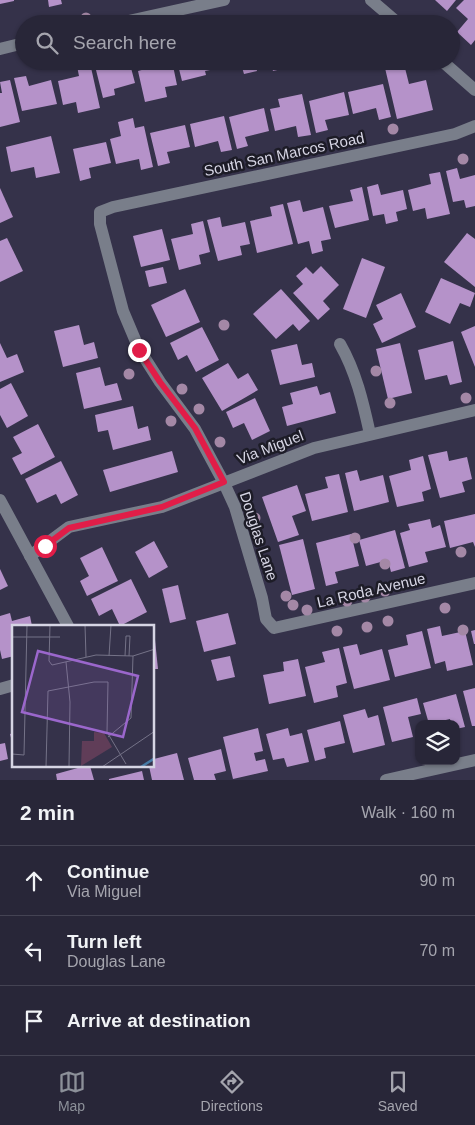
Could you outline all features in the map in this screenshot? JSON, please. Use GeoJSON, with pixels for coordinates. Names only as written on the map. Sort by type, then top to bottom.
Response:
{"type":"FeatureCollection","features":[{"type":"Feature","properties":{"kind":"street"},"geometry":{"type":"LineString","coordinates":[[156,15],[224,0]]}},
{"type":"Feature","properties":{"kind":"street"},"geometry":{"type":"LineString","coordinates":[[371,0],[388,15]]}},
{"type":"Feature","properties":{"kind":"street"},"geometry":{"type":"LineString","coordinates":[[0,49],[15,45]]}},
{"type":"Feature","properties":{"kind":"street"},"geometry":{"type":"LineString","coordinates":[[452,70],[475,90]]}},
{"type":"Feature","properties":{"kind":"street","name":"South San Marcos Road"},"geometry":{"type":"LineString","coordinates":[[100,212],[113,207],[455,134],[475,126]]}},
{"type":"Feature","properties":{"kind":"street","name":"Douglas Lane"},"geometry":{"type":"LineString","coordinates":[[100,212],[100,224],[123,312],[139,350],[160,382],[195,428],[224,482],[235,507],[262,598],[266,619],[274,628]]}},
{"type":"Feature","properties":{"kind":"street"},"geometry":{"type":"LineString","coordinates":[[340,344],[350,361],[360,390],[370,434]]}},
{"type":"Feature","properties":{"kind":"street","name":"Via Miguel"},"geometry":{"type":"LineString","coordinates":[[30,556],[69,528],[162,507],[314,448],[475,410]]}},
{"type":"Feature","properties":{"kind":"street"},"geometry":{"type":"LineString","coordinates":[[0,500],[67,625]]}},
{"type":"Feature","properties":{"kind":"street","name":"La Roda Avenue"},"geometry":{"type":"LineString","coordinates":[[274,628],[475,584]]}},
{"type":"Feature","properties":{"kind":"street"},"geometry":{"type":"LineString","coordinates":[[386,780],[475,760]]}},
{"type":"Feature","properties":{"kind":"building"},"geometry":{"type":"Polygon","coordinates":[[[0,0],[14,0],[14,1],[0,4],[0,0]]]}},
{"type":"Feature","properties":{"kind":"building"},"geometry":{"type":"Polygon","coordinates":[[[48,0],[61,0],[62,4],[49,7],[48,0]]]}},
{"type":"Feature","properties":{"kind":"building"},"geometry":{"type":"Polygon","coordinates":[[[435,0],[456,0],[447,11],[435,0]]]}},
{"type":"Feature","properties":{"kind":"building"},"geometry":{"type":"Polygon","coordinates":[[[464,0],[475,0],[475,40],[471,45],[460,35],[460,28],[468,19],[456,8],[464,0]]]}},
{"type":"Feature","properties":{"kind":"building"},"geometry":{"type":"Polygon","coordinates":[[[78,70],[92,70],[100,108],[78,113],[76,102],[63,105],[58,81],[79,76],[78,70]]]}},
{"type":"Feature","properties":{"kind":"building"},"geometry":{"type":"Polygon","coordinates":[[[96,70],[132,70],[135,83],[114,89],[115,95],[103,98],[96,70]]]}},
{"type":"Feature","properties":{"kind":"building"},"geometry":{"type":"Polygon","coordinates":[[[174,70],[177,85],[165,87],[167,97],[145,102],[138,71],[174,70]]]}},
{"type":"Feature","properties":{"kind":"building"},"geometry":{"type":"Polygon","coordinates":[[[179,70],[210,70],[205,71],[206,75],[182,81],[179,70]]]}},
{"type":"Feature","properties":{"kind":"building"},"geometry":{"type":"Polygon","coordinates":[[[243,70],[257,70],[257,71],[244,74],[243,70]]]}},
{"type":"Feature","properties":{"kind":"building"},"geometry":{"type":"Polygon","coordinates":[[[385,70],[406,70],[409,84],[426,80],[433,110],[397,119],[385,70]]]}},
{"type":"Feature","properties":{"kind":"building"},"geometry":{"type":"Polygon","coordinates":[[[26,76],[29,86],[51,80],[57,104],[22,111],[14,78],[26,76]]]}},
{"type":"Feature","properties":{"kind":"building"},"geometry":{"type":"Polygon","coordinates":[[[10,80],[20,122],[0,127],[0,93],[2,93],[0,82],[10,80]]]}},
{"type":"Feature","properties":{"kind":"building"},"geometry":{"type":"Polygon","coordinates":[[[383,84],[391,117],[379,120],[376,108],[353,114],[348,92],[383,84]]]}},
{"type":"Feature","properties":{"kind":"building"},"geometry":{"type":"Polygon","coordinates":[[[344,92],[349,115],[325,120],[328,130],[316,133],[309,101],[344,92]]]}},
{"type":"Feature","properties":{"kind":"building"},"geometry":{"type":"Polygon","coordinates":[[[302,94],[311,135],[298,137],[296,126],[275,131],[270,109],[280,107],[278,99],[302,94]]]}},
{"type":"Feature","properties":{"kind":"building"},"geometry":{"type":"Polygon","coordinates":[[[264,108],[269,131],[245,137],[248,146],[237,149],[229,117],[264,108]]]}},
{"type":"Feature","properties":{"kind":"building"},"geometry":{"type":"Polygon","coordinates":[[[224,116],[232,150],[221,152],[218,141],[195,147],[190,124],[224,116]]]}},
{"type":"Feature","properties":{"kind":"building"},"geometry":{"type":"Polygon","coordinates":[[[133,118],[135,128],[144,126],[153,167],[141,170],[139,159],[116,164],[110,139],[121,136],[118,122],[133,118]]]}},
{"type":"Feature","properties":{"kind":"building"},"geometry":{"type":"Polygon","coordinates":[[[185,125],[190,147],[167,152],[170,163],[158,166],[150,133],[185,125]]]}},
{"type":"Feature","properties":{"kind":"building"},"geometry":{"type":"Polygon","coordinates":[[[51,136],[60,173],[36,178],[34,167],[11,172],[6,147],[51,136]]]}},
{"type":"Feature","properties":{"kind":"building"},"geometry":{"type":"Polygon","coordinates":[[[106,142],[111,163],[89,168],[91,178],[80,181],[73,149],[106,142]]]}},
{"type":"Feature","properties":{"kind":"building"},"geometry":{"type":"Polygon","coordinates":[[[457,168],[460,179],[475,175],[475,206],[466,208],[464,200],[453,202],[446,171],[457,168]]]}},
{"type":"Feature","properties":{"kind":"building"},"geometry":{"type":"Polygon","coordinates":[[[440,172],[450,214],[427,219],[425,208],[413,211],[408,190],[431,184],[429,174],[440,172]]]}},
{"type":"Feature","properties":{"kind":"building"},"geometry":{"type":"Polygon","coordinates":[[[378,184],[381,195],[403,190],[407,209],[396,212],[398,221],[386,224],[384,214],[373,216],[367,187],[378,184]]]}},
{"type":"Feature","properties":{"kind":"building"},"geometry":{"type":"Polygon","coordinates":[[[362,187],[369,220],[335,228],[329,206],[353,201],[350,190],[362,187]]]}},
{"type":"Feature","properties":{"kind":"building"},"geometry":{"type":"Polygon","coordinates":[[[0,188],[13,217],[0,223],[0,188]]]}},
{"type":"Feature","properties":{"kind":"building"},"geometry":{"type":"Polygon","coordinates":[[[300,200],[303,212],[323,207],[331,239],[321,241],[323,251],[312,254],[309,241],[298,244],[287,203],[300,200]]]}},
{"type":"Feature","properties":{"kind":"building"},"geometry":{"type":"Polygon","coordinates":[[[283,204],[293,244],[257,253],[250,221],[272,216],[270,207],[283,204]]]}},
{"type":"Feature","properties":{"kind":"building"},"geometry":{"type":"Polygon","coordinates":[[[220,217],[222,227],[245,222],[250,244],[240,246],[242,255],[218,261],[207,220],[220,217]]]}},
{"type":"Feature","properties":{"kind":"building"},"geometry":{"type":"Polygon","coordinates":[[[203,221],[210,252],[199,255],[201,264],[179,270],[171,239],[193,234],[191,224],[203,221]]]}},
{"type":"Feature","properties":{"kind":"building"},"geometry":{"type":"Polygon","coordinates":[[[162,229],[170,260],[141,267],[133,236],[162,229]]]}},
{"type":"Feature","properties":{"kind":"building"},"geometry":{"type":"Polygon","coordinates":[[[467,233],[475,239],[475,287],[444,262],[467,233]]]}},
{"type":"Feature","properties":{"kind":"building"},"geometry":{"type":"Polygon","coordinates":[[[7,238],[23,271],[0,282],[0,241],[7,238]]]}},
{"type":"Feature","properties":{"kind":"building"},"geometry":{"type":"Polygon","coordinates":[[[362,258],[385,267],[366,318],[343,309],[362,258]]]}},
{"type":"Feature","properties":{"kind":"building"},"geometry":{"type":"Polygon","coordinates":[[[321,266],[339,285],[323,301],[330,309],[318,320],[293,293],[303,284],[296,276],[306,267],[313,274],[321,266]]]}},
{"type":"Feature","properties":{"kind":"building"},"geometry":{"type":"Polygon","coordinates":[[[163,267],[167,283],[149,287],[145,271],[163,267]]]}},
{"type":"Feature","properties":{"kind":"building"},"geometry":{"type":"Polygon","coordinates":[[[441,278],[475,293],[470,307],[460,303],[450,324],[425,312],[441,278]]]}},
{"type":"Feature","properties":{"kind":"building"},"geometry":{"type":"Polygon","coordinates":[[[185,289],[200,322],[166,337],[151,305],[185,289]]]}},
{"type":"Feature","properties":{"kind":"building"},"geometry":{"type":"Polygon","coordinates":[[[281,289],[310,321],[299,331],[293,324],[276,339],[253,314],[281,289]]]}},
{"type":"Feature","properties":{"kind":"building"},"geometry":{"type":"Polygon","coordinates":[[[401,293],[416,327],[382,343],[373,324],[383,319],[376,305],[401,293]]]}},
{"type":"Feature","properties":{"kind":"building"},"geometry":{"type":"Polygon","coordinates":[[[79,325],[84,345],[94,342],[98,358],[63,367],[54,331],[79,325]]]}},
{"type":"Feature","properties":{"kind":"building"},"geometry":{"type":"Polygon","coordinates":[[[475,326],[475,367],[461,332],[475,326]]]}},
{"type":"Feature","properties":{"kind":"building"},"geometry":{"type":"Polygon","coordinates":[[[202,327],[219,360],[196,372],[187,355],[178,360],[170,343],[202,327]]]}},
{"type":"Feature","properties":{"kind":"building"},"geometry":{"type":"Polygon","coordinates":[[[453,341],[462,382],[450,385],[447,375],[425,380],[418,350],[453,341]]]}},
{"type":"Feature","properties":{"kind":"building"},"geometry":{"type":"Polygon","coordinates":[[[0,343],[7,358],[17,354],[24,372],[0,382],[0,343]]]}},
{"type":"Feature","properties":{"kind":"building"},"geometry":{"type":"Polygon","coordinates":[[[400,343],[412,393],[388,399],[376,349],[400,343]]]}},
{"type":"Feature","properties":{"kind":"building"},"geometry":{"type":"Polygon","coordinates":[[[297,344],[302,365],[312,363],[315,377],[280,385],[271,350],[297,344]]]}},
{"type":"Feature","properties":{"kind":"building"},"geometry":{"type":"Polygon","coordinates":[[[228,363],[238,379],[248,373],[258,390],[222,411],[202,378],[228,363]]]}},
{"type":"Feature","properties":{"kind":"building"},"geometry":{"type":"Polygon","coordinates":[[[100,367],[105,386],[117,383],[122,400],[84,409],[76,373],[100,367]]]}},
{"type":"Feature","properties":{"kind":"building"},"geometry":{"type":"Polygon","coordinates":[[[11,383],[28,416],[7,428],[0,415],[0,389],[11,383]]]}},
{"type":"Feature","properties":{"kind":"building"},"geometry":{"type":"Polygon","coordinates":[[[317,386],[320,395],[330,392],[336,413],[287,426],[282,407],[293,404],[290,393],[317,386]]]}},
{"type":"Feature","properties":{"kind":"building"},"geometry":{"type":"Polygon","coordinates":[[[255,398],[270,431],[252,440],[244,423],[233,428],[226,412],[255,398]]]}},
{"type":"Feature","properties":{"kind":"building"},"geometry":{"type":"Polygon","coordinates":[[[133,406],[138,429],[148,426],[151,440],[113,450],[108,430],[98,432],[95,415],[133,406]]]}},
{"type":"Feature","properties":{"kind":"building"},"geometry":{"type":"Polygon","coordinates":[[[38,424],[55,457],[21,475],[12,458],[22,453],[13,437],[38,424]]]}},
{"type":"Feature","properties":{"kind":"building"},"geometry":{"type":"Polygon","coordinates":[[[172,451],[178,472],[110,492],[103,470],[172,451]]]}},
{"type":"Feature","properties":{"kind":"building"},"geometry":{"type":"Polygon","coordinates":[[[447,451],[449,461],[467,457],[472,479],[462,482],[465,492],[440,498],[428,455],[447,451]]]}},
{"type":"Feature","properties":{"kind":"building"},"geometry":{"type":"Polygon","coordinates":[[[423,456],[431,489],[422,492],[424,501],[397,507],[389,476],[411,470],[409,460],[423,456]]]}},
{"type":"Feature","properties":{"kind":"building"},"geometry":{"type":"Polygon","coordinates":[[[61,461],[78,495],[61,504],[56,494],[37,503],[25,479],[61,461]]]}},
{"type":"Feature","properties":{"kind":"building"},"geometry":{"type":"Polygon","coordinates":[[[357,470],[360,481],[383,475],[389,502],[354,511],[345,473],[357,470]]]}},
{"type":"Feature","properties":{"kind":"building"},"geometry":{"type":"Polygon","coordinates":[[[339,474],[348,512],[312,521],[305,494],[328,488],[325,477],[339,474]]]}},
{"type":"Feature","properties":{"kind":"building"},"geometry":{"type":"Polygon","coordinates":[[[297,485],[306,511],[292,516],[299,535],[278,542],[262,497],[297,485]]]}},
{"type":"Feature","properties":{"kind":"building"},"geometry":{"type":"Polygon","coordinates":[[[475,514],[475,547],[473,542],[450,548],[444,521],[475,514]]]}},
{"type":"Feature","properties":{"kind":"building"},"geometry":{"type":"Polygon","coordinates":[[[430,519],[432,528],[440,525],[446,547],[425,552],[428,562],[409,567],[400,533],[410,530],[408,524],[430,519]]]}},
{"type":"Feature","properties":{"kind":"building"},"geometry":{"type":"Polygon","coordinates":[[[395,530],[405,568],[391,572],[388,560],[366,566],[359,540],[395,530]]]}},
{"type":"Feature","properties":{"kind":"building"},"geometry":{"type":"Polygon","coordinates":[[[351,534],[359,566],[335,572],[338,583],[326,586],[316,543],[351,534]]]}},
{"type":"Feature","properties":{"kind":"building"},"geometry":{"type":"Polygon","coordinates":[[[303,539],[315,589],[292,595],[279,545],[303,539]]]}},
{"type":"Feature","properties":{"kind":"building"},"geometry":{"type":"Polygon","coordinates":[[[154,541],[168,567],[149,578],[135,552],[154,541]]]}},
{"type":"Feature","properties":{"kind":"building"},"geometry":{"type":"Polygon","coordinates":[[[102,547],[118,581],[87,596],[80,581],[89,576],[80,558],[102,547]]]}},
{"type":"Feature","properties":{"kind":"building"},"geometry":{"type":"Polygon","coordinates":[[[0,569],[8,586],[0,590],[0,569]]]}},
{"type":"Feature","properties":{"kind":"building"},"geometry":{"type":"Polygon","coordinates":[[[131,579],[147,612],[120,625],[112,609],[99,616],[91,599],[131,579]]]}},
{"type":"Feature","properties":{"kind":"building"},"geometry":{"type":"Polygon","coordinates":[[[178,585],[186,619],[170,623],[162,589],[178,585]]]}},
{"type":"Feature","properties":{"kind":"building"},"geometry":{"type":"Polygon","coordinates":[[[10,613],[12,621],[30,616],[32,625],[12,625],[12,656],[2,659],[0,650],[0,616],[10,613]]]}},
{"type":"Feature","properties":{"kind":"building"},"geometry":{"type":"Polygon","coordinates":[[[228,613],[236,644],[204,652],[196,621],[228,613]]]}},
{"type":"Feature","properties":{"kind":"building"},"geometry":{"type":"Polygon","coordinates":[[[440,626],[442,636],[465,631],[473,665],[447,671],[445,661],[435,664],[427,629],[440,626]]]}},
{"type":"Feature","properties":{"kind":"building"},"geometry":{"type":"Polygon","coordinates":[[[475,630],[475,644],[474,644],[471,631],[475,630]]]}},
{"type":"Feature","properties":{"kind":"building"},"geometry":{"type":"Polygon","coordinates":[[[422,631],[431,668],[395,677],[388,650],[408,645],[406,635],[422,631]]]}},
{"type":"Feature","properties":{"kind":"building"},"geometry":{"type":"Polygon","coordinates":[[[155,640],[158,669],[155,669],[155,640]]]}},
{"type":"Feature","properties":{"kind":"building"},"geometry":{"type":"Polygon","coordinates":[[[357,644],[360,655],[382,649],[390,680],[354,689],[343,647],[357,644]]]}},
{"type":"Feature","properties":{"kind":"building"},"geometry":{"type":"Polygon","coordinates":[[[339,648],[347,683],[336,686],[338,697],[314,703],[305,667],[325,662],[322,652],[339,648]]]}},
{"type":"Feature","properties":{"kind":"building"},"geometry":{"type":"Polygon","coordinates":[[[230,656],[235,677],[217,681],[211,660],[230,656]]]}},
{"type":"Feature","properties":{"kind":"building"},"geometry":{"type":"Polygon","coordinates":[[[298,659],[306,696],[269,704],[263,675],[284,671],[283,662],[298,659]]]}},
{"type":"Feature","properties":{"kind":"building"},"geometry":{"type":"Polygon","coordinates":[[[475,688],[475,726],[472,726],[463,691],[475,688]]]}},
{"type":"Feature","properties":{"kind":"building"},"geometry":{"type":"Polygon","coordinates":[[[456,694],[465,727],[460,728],[460,720],[428,720],[423,703],[456,694]]]}},
{"type":"Feature","properties":{"kind":"building"},"geometry":{"type":"Polygon","coordinates":[[[417,698],[421,714],[408,717],[413,737],[392,742],[383,707],[417,698]]]}},
{"type":"Feature","properties":{"kind":"building"},"geometry":{"type":"Polygon","coordinates":[[[365,709],[368,718],[378,715],[385,745],[353,753],[343,715],[365,709]]]}},
{"type":"Feature","properties":{"kind":"building"},"geometry":{"type":"Polygon","coordinates":[[[340,721],[345,743],[324,748],[326,758],[315,761],[307,730],[340,721]]]}},
{"type":"Feature","properties":{"kind":"building"},"geometry":{"type":"Polygon","coordinates":[[[258,728],[263,751],[254,753],[256,761],[265,759],[268,771],[233,779],[223,737],[258,728]]]}},
{"type":"Feature","properties":{"kind":"building"},"geometry":{"type":"Polygon","coordinates":[[[288,728],[290,736],[302,733],[309,762],[287,767],[284,758],[273,760],[266,734],[288,728]]]}},
{"type":"Feature","properties":{"kind":"building"},"geometry":{"type":"Polygon","coordinates":[[[5,743],[8,759],[0,761],[0,744],[5,743]]]}},
{"type":"Feature","properties":{"kind":"building"},"geometry":{"type":"Polygon","coordinates":[[[221,749],[226,771],[214,774],[216,780],[194,780],[188,758],[221,749]]]}},
{"type":"Feature","properties":{"kind":"building"},"geometry":{"type":"Polygon","coordinates":[[[177,753],[184,780],[152,780],[149,768],[155,768],[155,759],[177,753]]]}},
{"type":"Feature","properties":{"kind":"building"},"geometry":{"type":"Polygon","coordinates":[[[78,768],[91,768],[94,780],[57,780],[56,774],[78,768]]]}},
{"type":"Feature","properties":{"kind":"building"},"geometry":{"type":"Polygon","coordinates":[[[142,771],[144,780],[109,780],[109,779],[142,771]]]}},
{"type":"Feature","properties":{"kind":"route"},"geometry":{"type":"LineString","coordinates":[[45,546],[69,528],[162,507],[224,482],[195,428],[160,382],[139,350]]}}]}
